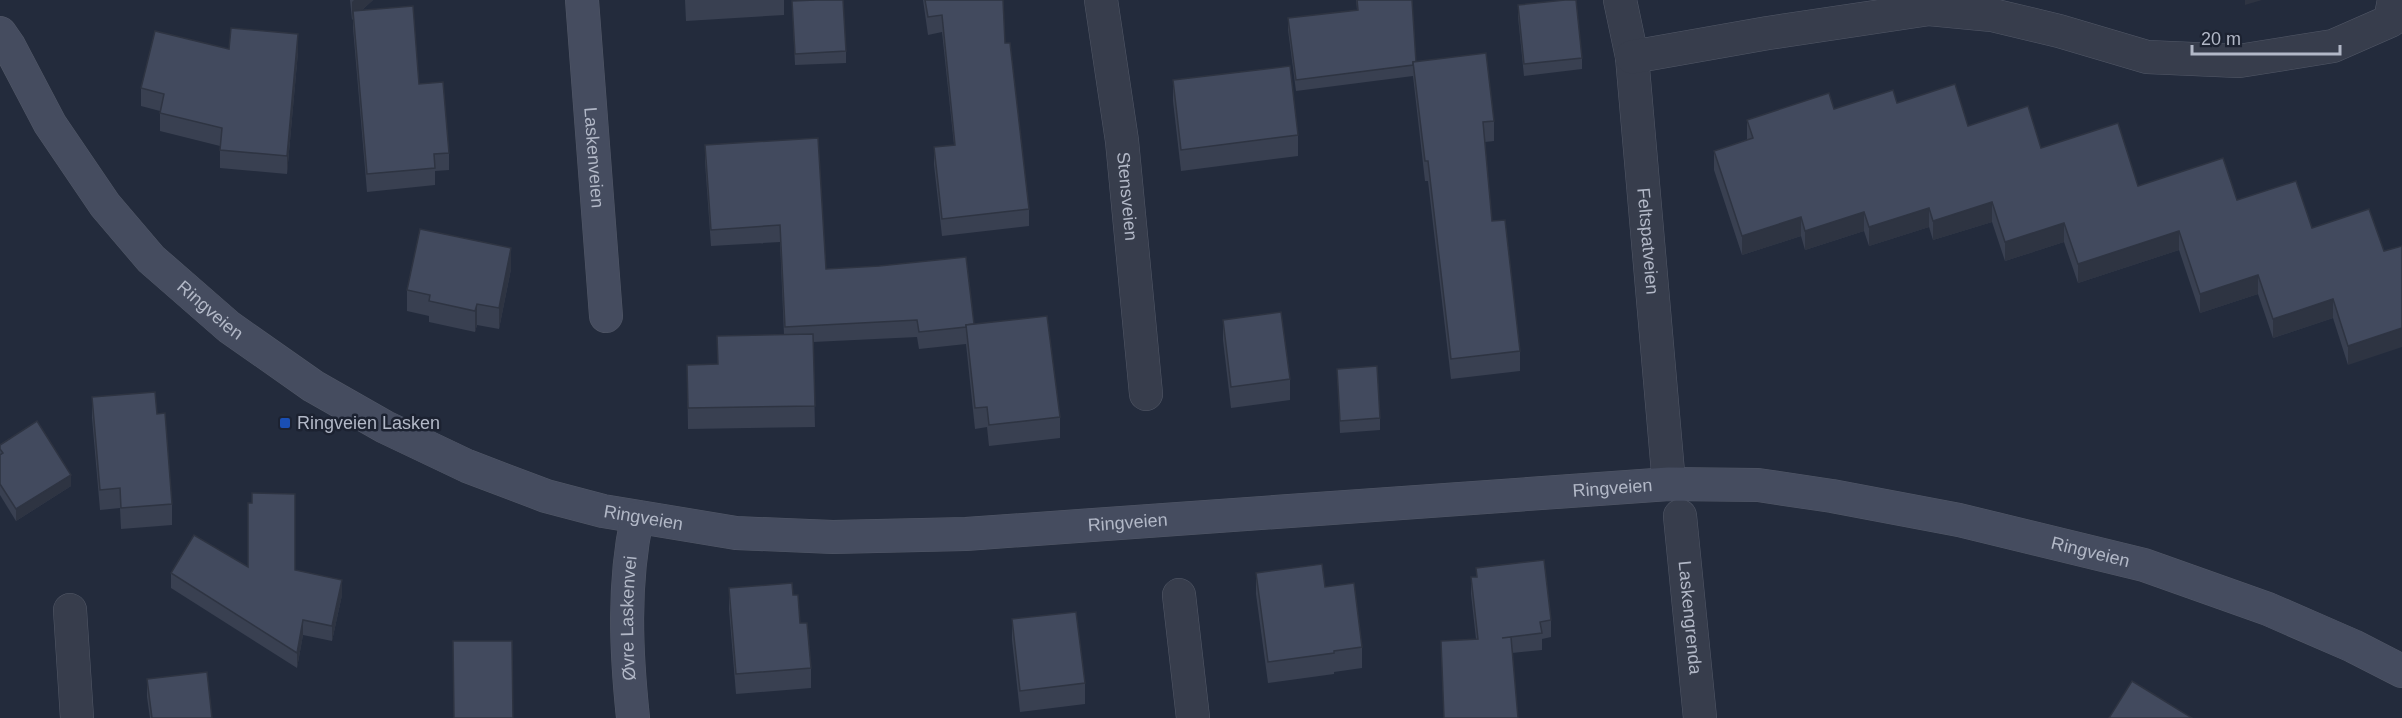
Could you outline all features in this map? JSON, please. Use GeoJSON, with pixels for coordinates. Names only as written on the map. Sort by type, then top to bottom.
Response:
{"type":"FeatureCollection","features":[{"type":"Feature","properties":{"kind":"main road","name":"Laskenveien"},"geometry":{"type":"LineString","coordinates":[[582,0],[606,316]]}},
{"type":"Feature","properties":{"kind":"main road","name":"Ringveien"},"geometry":{"type":"LineString","coordinates":[[0,10],[3,44],[50,124],[105,205],[151,258],[229,327],[313,386],[385,427],[467,466],[546,496],[637,518],[736,533],[833,537],[954,534],[1669,484],[1758,485],[1832,496],[1959,520],[2144,565],[2268,609],[2402,670]]}},
{"type":"Feature","properties":{"kind":"main road","name":"Øvre Laskenvei"},"geometry":{"type":"LineString","coordinates":[[633,718],[626,606],[630,553],[637,518]]}},
{"type":"Feature","properties":{"kind":"street","name":"Stensveien"},"geometry":{"type":"LineString","coordinates":[[1101,0],[1122,141],[1146,394]]}},
{"type":"Feature","properties":{"kind":"street","name":"Feltspatveien"},"geometry":{"type":"LineString","coordinates":[[1620,0],[1632,57],[1669,484]]}},
{"type":"Feature","properties":{"kind":"street"},"geometry":{"type":"LineString","coordinates":[[1632,57],[1768,33],[1929,9],[1992,15],[2059,31],[2147,57],[2239,61],[2333,46],[2390,21],[2394,0]]}},
{"type":"Feature","properties":{"kind":"street","name":"Laskengrenda"},"geometry":{"type":"LineString","coordinates":[[1680,516],[1700,718]]}},
{"type":"Feature","properties":{"kind":"street"},"geometry":{"type":"LineString","coordinates":[[1179,594],[1193,718]]}},
{"type":"Feature","properties":{"kind":"street"},"geometry":{"type":"LineString","coordinates":[[70,610],[77,718]]}},
{"type":"Feature","properties":{"kind":"building"},"geometry":{"type":"Polygon","coordinates":[[[843,0],[846,51],[795,54],[792,1],[843,0]]]}},
{"type":"Feature","properties":{"kind":"building"},"geometry":{"type":"Polygon","coordinates":[[[925,0],[1003,0],[1005,43],[1010,43],[1029,209],[942,219],[934,147],[955,145],[942,15],[928,17],[925,0]]]}},
{"type":"Feature","properties":{"kind":"building"},"geometry":{"type":"Polygon","coordinates":[[[1357,0],[1412,0],[1416,62],[1413,62],[1413,65],[1296,80],[1288,18],[1358,10],[1357,0]]]}},
{"type":"Feature","properties":{"kind":"building"},"geometry":{"type":"Polygon","coordinates":[[[1576,0],[1582,58],[1524,64],[1518,5],[1576,0]]]}},
{"type":"Feature","properties":{"kind":"building"},"geometry":{"type":"Polygon","coordinates":[[[413,6],[419,84],[443,82],[449,153],[434,154],[435,168],[367,174],[353,11],[413,6]]]}},
{"type":"Feature","properties":{"kind":"building"},"geometry":{"type":"Polygon","coordinates":[[[231,28],[298,34],[287,156],[220,150],[222,128],[160,113],[164,94],[141,88],[155,31],[229,49],[231,28]]]}},
{"type":"Feature","properties":{"kind":"building"},"geometry":{"type":"Polygon","coordinates":[[[1486,53],[1494,121],[1483,122],[1492,221],[1505,220],[1520,351],[1451,359],[1428,161],[1425,161],[1413,62],[1486,53]]]}},
{"type":"Feature","properties":{"kind":"building"},"geometry":{"type":"Polygon","coordinates":[[[1290,66],[1298,135],[1181,150],[1173,80],[1290,66]]]}},
{"type":"Feature","properties":{"kind":"building"},"geometry":{"type":"Polygon","coordinates":[[[1955,84],[1968,126],[2028,106],[2041,148],[2118,123],[2138,186],[2223,158],[2237,200],[2296,181],[2312,228],[2369,209],[2384,251],[2402,246],[2402,328],[2348,346],[2333,299],[2273,319],[2258,275],[2200,294],[2179,231],[2078,264],[2064,223],[2005,242],[1992,202],[1933,221],[1929,208],[1869,227],[1864,212],[1805,231],[1801,217],[1742,236],[1714,151],[1753,138],[1747,120],[1829,93],[1834,109],[1893,90],[1897,103],[1955,84]]]}},
{"type":"Feature","properties":{"kind":"building"},"geometry":{"type":"Polygon","coordinates":[[[818,138],[826,269],[966,257],[974,324],[966,325],[966,327],[919,332],[917,320],[785,327],[780,225],[711,230],[705,145],[818,138]]]}},
{"type":"Feature","properties":{"kind":"building"},"geometry":{"type":"Polygon","coordinates":[[[420,229],[511,248],[499,308],[477,304],[475,311],[429,301],[430,295],[407,290],[420,229]]]}},
{"type":"Feature","properties":{"kind":"building"},"geometry":{"type":"Polygon","coordinates":[[[1281,312],[1290,379],[1231,387],[1223,320],[1281,312]]]}},
{"type":"Feature","properties":{"kind":"building"},"geometry":{"type":"Polygon","coordinates":[[[1047,316],[1060,417],[989,425],[987,407],[975,408],[966,325],[1047,316]]]}},
{"type":"Feature","properties":{"kind":"building"},"geometry":{"type":"Polygon","coordinates":[[[813,334],[815,406],[688,408],[687,365],[718,364],[717,336],[813,334]]]}},
{"type":"Feature","properties":{"kind":"building"},"geometry":{"type":"Polygon","coordinates":[[[1377,366],[1380,418],[1340,421],[1337,369],[1377,366]]]}},
{"type":"Feature","properties":{"kind":"building"},"geometry":{"type":"Polygon","coordinates":[[[155,392],[157,414],[165,413],[172,504],[121,508],[120,488],[100,490],[92,397],[155,392]]]}},
{"type":"Feature","properties":{"kind":"building"},"geometry":{"type":"Polygon","coordinates":[[[37,421],[71,475],[16,509],[0,484],[0,455],[3,453],[0,445],[37,421]]]}},
{"type":"Feature","properties":{"kind":"building"},"geometry":{"type":"Polygon","coordinates":[[[252,493],[295,494],[295,570],[342,580],[332,626],[303,620],[297,653],[171,573],[194,535],[248,567],[248,503],[252,503],[252,493]]]}},
{"type":"Feature","properties":{"kind":"building"},"geometry":{"type":"Polygon","coordinates":[[[1544,560],[1551,620],[1540,622],[1542,633],[1502,638],[1511,637],[1518,718],[1444,718],[1441,641],[1478,639],[1471,577],[1477,577],[1476,568],[1544,560]]]}},
{"type":"Feature","properties":{"kind":"building"},"geometry":{"type":"Polygon","coordinates":[[[1322,564],[1325,587],[1354,583],[1362,647],[1268,662],[1256,573],[1322,564]]]}},
{"type":"Feature","properties":{"kind":"building"},"geometry":{"type":"Polygon","coordinates":[[[792,583],[793,595],[798,595],[800,623],[807,623],[811,668],[736,674],[729,588],[792,583]]]}},
{"type":"Feature","properties":{"kind":"building"},"geometry":{"type":"Polygon","coordinates":[[[1076,612],[1085,683],[1020,691],[1012,619],[1076,612]]]}},
{"type":"Feature","properties":{"kind":"building"},"geometry":{"type":"Polygon","coordinates":[[[453,641],[512,641],[513,718],[454,718],[453,641]]]}},
{"type":"Feature","properties":{"kind":"building"},"geometry":{"type":"Polygon","coordinates":[[[207,672],[212,718],[152,718],[147,679],[207,672]]]}},
{"type":"Feature","properties":{"kind":"building"},"geometry":{"type":"Polygon","coordinates":[[[2132,681],[2192,718],[2109,718],[2132,681]]]}},
{"type":"Feature","properties":{"kind":"place","name":"Ringveien Lasken"},"geometry":{"type":"Point","coordinates":[285,423]}}]}
